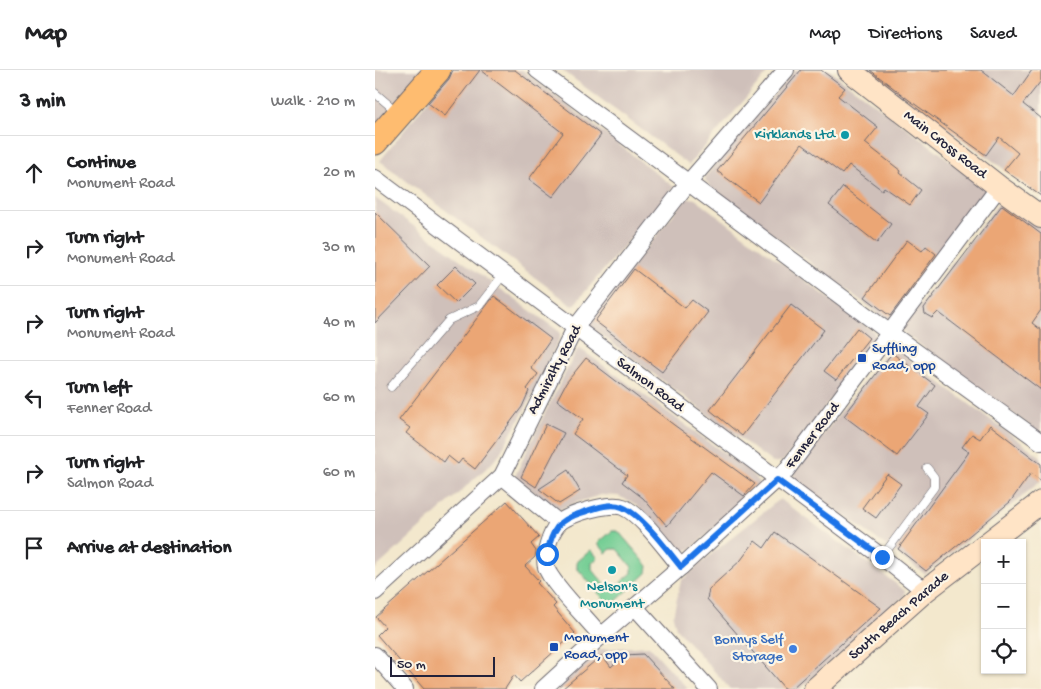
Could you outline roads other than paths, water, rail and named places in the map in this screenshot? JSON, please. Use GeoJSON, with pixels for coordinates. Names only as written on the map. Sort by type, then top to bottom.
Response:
{"type":"FeatureCollection","features":[{"type":"Feature","properties":{"kind":"main road"},"geometry":{"type":"LineString","coordinates":[[375,142],[438,70]]}},
{"type":"Feature","properties":{"kind":"street"},"geometry":{"type":"LineString","coordinates":[[537,70],[890,333],[1041,442]]}},
{"type":"Feature","properties":{"kind":"street","name":"Admiralty Road"},"geometry":{"type":"LineString","coordinates":[[375,592],[501,476],[575,328],[688,183],[786,70]]}},
{"type":"Feature","properties":{"kind":"street","name":"Main Cross Road"},"geometry":{"type":"LineString","coordinates":[[849,70],[999,187],[1041,217]]}},
{"type":"Feature","properties":{"kind":"street","name":"Salmon Road"},"geometry":{"type":"LineString","coordinates":[[375,178],[925,591]]}},
{"type":"Feature","properties":{"kind":"street","name":"Fenner Road"},"geometry":{"type":"LineString","coordinates":[[543,689],[785,472],[999,187]]}},
{"type":"Feature","properties":{"kind":"street"},"geometry":{"type":"LineString","coordinates":[[501,476],[559,523]]}},
{"type":"Feature","properties":{"kind":"street"},"geometry":{"type":"LineString","coordinates":[[993,539],[1041,502]]}},
{"type":"Feature","properties":{"kind":"street"},"geometry":{"type":"LineString","coordinates":[[601,636],[552,579],[546,566],[550,538],[559,523],[599,507],[622,507],[634,514],[681,567]]}},
{"type":"Feature","properties":{"kind":"street","name":"South Beach Parade"},"geometry":{"type":"LineString","coordinates":[[815,689],[925,591],[981,548]]}},
{"type":"Feature","properties":{"kind":"street"},"geometry":{"type":"LineString","coordinates":[[635,607],[709,689]]}},
{"type":"Feature","properties":{"kind":"street"},"geometry":{"type":"LineString","coordinates":[[375,655],[405,689]]}},
{"type":"Feature","properties":{"kind":"lane"},"geometry":{"type":"LineString","coordinates":[[375,93],[400,114]]}},
{"type":"Feature","properties":{"kind":"lane"},"geometry":{"type":"LineString","coordinates":[[391,387],[449,320],[479,306],[503,275]]}},
{"type":"Feature","properties":{"kind":"lane"},"geometry":{"type":"LineString","coordinates":[[882,557],[934,487],[934,477],[927,468]]}},
{"type":"Feature","properties":{"kind":"place","name":"Kirklands Ltd"},"geometry":{"type":"Point","coordinates":[845,135]}},
{"type":"Feature","properties":{"kind":"place","name":"Suffling Road, opp"},"geometry":{"type":"Point","coordinates":[862,358]}},
{"type":"Feature","properties":{"kind":"place","name":"Nelson's Monument"},"geometry":{"type":"Point","coordinates":[612,570]}},
{"type":"Feature","properties":{"kind":"place","name":"Monument Road, opp"},"geometry":{"type":"Point","coordinates":[554,647]}},
{"type":"Feature","properties":{"kind":"place","name":"Bonnys Self Storage"},"geometry":{"type":"Point","coordinates":[793,649]}}]}
